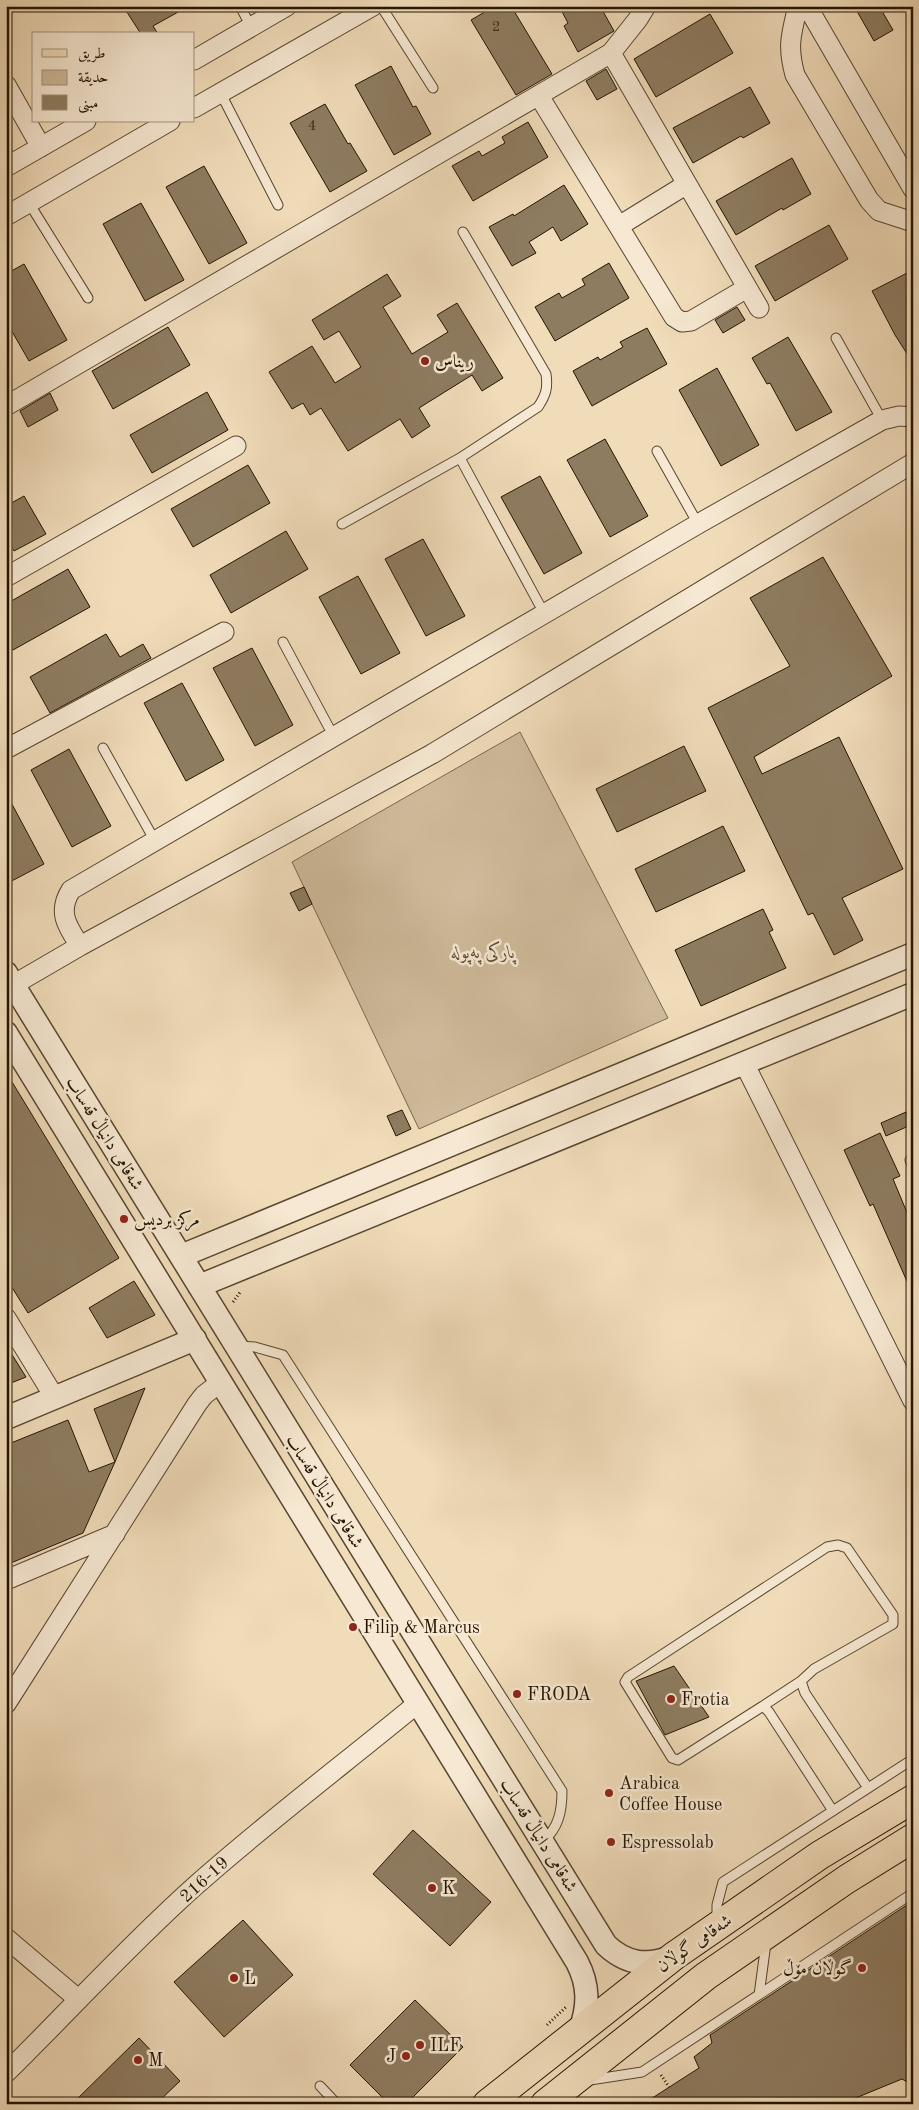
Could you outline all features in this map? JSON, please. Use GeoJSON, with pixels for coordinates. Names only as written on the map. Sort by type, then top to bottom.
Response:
{"type":"FeatureCollection","features":[{"type":"Feature","properties":{"kind":"main road","name":"شەقامی گوڵان"},"geometry":{"type":"LineString","coordinates":[[487,2104],[674,1956],[820,1855],[913,1799]]}},
{"type":"Feature","properties":{"kind":"main road","name":"شەقامی گوڵان"},"geometry":{"type":"LineString","coordinates":[[548,2103],[706,1976],[848,1879],[913,1838]]}},
{"type":"Feature","properties":{"kind":"street"},"geometry":{"type":"LineString","coordinates":[[195,59],[287,6]]}},
{"type":"Feature","properties":{"kind":"street"},"geometry":{"type":"LineString","coordinates":[[195,107],[373,6]]}},
{"type":"Feature","properties":{"kind":"street"},"geometry":{"type":"LineString","coordinates":[[6,406],[611,53],[646,6]]}},
{"type":"Feature","properties":{"kind":"street"},"geometry":{"type":"LineString","coordinates":[[798,6],[790,39],[790,57],[796,75],[869,200],[879,211],[913,222]]}},
{"type":"Feature","properties":{"kind":"street"},"geometry":{"type":"LineString","coordinates":[[807,6],[913,188]]}},
{"type":"Feature","properties":{"kind":"street"},"geometry":{"type":"LineString","coordinates":[[611,53],[759,308]]}},
{"type":"Feature","properties":{"kind":"street"},"geometry":{"type":"LineString","coordinates":[[6,85],[41,147]]}},
{"type":"Feature","properties":{"kind":"street"},"geometry":{"type":"LineString","coordinates":[[539,96],[674,317],[682,322],[691,321],[747,288]]}},
{"type":"Feature","properties":{"kind":"street"},"geometry":{"type":"LineString","coordinates":[[6,167],[84,122]]}},
{"type":"Feature","properties":{"kind":"street"},"geometry":{"type":"LineString","coordinates":[[6,216],[168,122]]}},
{"type":"Feature","properties":{"kind":"street"},"geometry":{"type":"LineString","coordinates":[[619,226],[687,184]]}},
{"type":"Feature","properties":{"kind":"street"},"geometry":{"type":"LineString","coordinates":[[80,946],[67,926],[63,910],[64,901],[71,890],[698,524],[882,420],[899,416],[913,417]]}},
{"type":"Feature","properties":{"kind":"street"},"geometry":{"type":"LineString","coordinates":[[6,577],[236,446]]}},
{"type":"Feature","properties":{"kind":"street"},"geometry":{"type":"LineString","coordinates":[[10,979],[80,946],[432,754],[913,463]]}},
{"type":"Feature","properties":{"kind":"street"},"geometry":{"type":"LineString","coordinates":[[6,749],[224,632]]}},
{"type":"Feature","properties":{"kind":"street"},"geometry":{"type":"LineString","coordinates":[[181,1256],[913,954]]}},
{"type":"Feature","properties":{"kind":"street","name":"شەقامی دانیاڵ قەساب"},"geometry":{"type":"LineString","coordinates":[[10,979],[604,1941],[614,1953],[633,1962],[654,1963],[674,1956]]}},
{"type":"Feature","properties":{"kind":"street"},"geometry":{"type":"LineString","coordinates":[[199,1286],[913,994]]}},
{"type":"Feature","properties":{"kind":"street","name":"شەقامی دانیاڵ قەساب"},"geometry":{"type":"LineString","coordinates":[[6,1033],[582,1971],[587,1992],[586,2011],[580,2030]]}},
{"type":"Feature","properties":{"kind":"street"},"geometry":{"type":"LineString","coordinates":[[744,1063],[913,1400]]}},
{"type":"Feature","properties":{"kind":"street"},"geometry":{"type":"LineString","coordinates":[[61,1122],[89,1107]]}},
{"type":"Feature","properties":{"kind":"street"},"geometry":{"type":"LineString","coordinates":[[6,1318],[55,1398]]}},
{"type":"Feature","properties":{"kind":"street"},"geometry":{"type":"LineString","coordinates":[[6,1418],[194,1339]]}},
{"type":"Feature","properties":{"kind":"street"},"geometry":{"type":"LineString","coordinates":[[6,1704],[197,1404],[204,1395],[221,1382]]}},
{"type":"Feature","properties":{"kind":"street"},"geometry":{"type":"LineString","coordinates":[[6,1580],[115,1534]]}},
{"type":"Feature","properties":{"kind":"street","name":"216-19"},"geometry":{"type":"LineString","coordinates":[[6,2073],[52,2029],[78,1999],[194,1887],[279,1814],[418,1703]]}},
{"type":"Feature","properties":{"kind":"street"},"geometry":{"type":"LineString","coordinates":[[6,1938],[78,1999]]}},
{"type":"Feature","properties":{"kind":"street"},"geometry":{"type":"LineString","coordinates":[[572,1954],[578,1959],[590,1961],[601,1953],[604,1941]]}},
{"type":"Feature","properties":{"kind":"lane"},"geometry":{"type":"LineString","coordinates":[[240,6],[251,27]]}},
{"type":"Feature","properties":{"kind":"lane"},"geometry":{"type":"LineString","coordinates":[[381,6],[433,88]]}},
{"type":"Feature","properties":{"kind":"lane"},"geometry":{"type":"LineString","coordinates":[[220,92],[278,205]]}},
{"type":"Feature","properties":{"kind":"lane"},"geometry":{"type":"LineString","coordinates":[[28,203],[88,298]]}},
{"type":"Feature","properties":{"kind":"lane"},"geometry":{"type":"LineString","coordinates":[[342,524],[460,458],[538,407],[546,396],[548,385],[546,374],[464,232]]}},
{"type":"Feature","properties":{"kind":"lane"},"geometry":{"type":"LineString","coordinates":[[836,338],[882,420]]}},
{"type":"Feature","properties":{"kind":"lane"},"geometry":{"type":"LineString","coordinates":[[657,451],[698,524]]}},
{"type":"Feature","properties":{"kind":"lane"},"geometry":{"type":"LineString","coordinates":[[460,458],[545,615]]}},
{"type":"Feature","properties":{"kind":"lane"},"geometry":{"type":"LineString","coordinates":[[283,642],[334,738]]}},
{"type":"Feature","properties":{"kind":"lane"},"geometry":{"type":"LineString","coordinates":[[103,748],[155,841]]}},
{"type":"Feature","properties":{"kind":"lane"},"geometry":{"type":"LineString","coordinates":[[236,1346],[255,1347],[283,1355],[562,1791],[562,1810],[552,1834],[543,1841]]}},
{"type":"Feature","properties":{"kind":"lane"},"geometry":{"type":"LineString","coordinates":[[838,1545],[848,1548],[893,1615],[893,1624],[814,1669],[801,1681],[763,1706],[678,1760],[672,1758],[625,1682],[628,1677],[828,1547],[838,1545]]}},
{"type":"Feature","properties":{"kind":"lane"},"geometry":{"type":"LineString","coordinates":[[801,1681],[805,1693],[868,1788]]}},
{"type":"Feature","properties":{"kind":"lane"},"geometry":{"type":"LineString","coordinates":[[763,1706],[769,1712],[832,1811]]}},
{"type":"Feature","properties":{"kind":"lane"},"geometry":{"type":"LineString","coordinates":[[717,1926],[717,1905],[723,1882],[913,1759]]}},
{"type":"Feature","properties":{"kind":"lane"},"geometry":{"type":"LineString","coordinates":[[570,2084],[642,2072],[913,1893]]}},
{"type":"Feature","properties":{"kind":"lane"},"geometry":{"type":"LineString","coordinates":[[759,1995],[768,1933]]}},
{"type":"Feature","properties":{"kind":"lane"},"geometry":{"type":"LineString","coordinates":[[320,2086],[337,2104]]}},
{"type":"Feature","properties":{"kind":"path"},"geometry":{"type":"LineString","coordinates":[[546,2027],[572,2001]]}},
{"type":"Feature","properties":{"kind":"path"},"geometry":{"type":"LineString","coordinates":[[659,2072],[669,2087]]}},
{"type":"Feature","properties":{"kind":"green space","name":"پارکی پەپولە"},"geometry":{"type":"Polygon","coordinates":[[[520,732],[668,1018],[419,1129],[292,862],[520,732]]]}},
{"type":"Feature","properties":{"kind":"building"},"geometry":{"type":"Polygon","coordinates":[[[123,6],[189,6],[153,26],[157,32],[140,32],[123,6]]]}},
{"type":"Feature","properties":{"kind":"building"},"geometry":{"type":"Polygon","coordinates":[[[495,6],[511,6],[552,74],[516,95],[471,20],[495,6]]]}},
{"type":"Feature","properties":{"kind":"building"},"geometry":{"type":"Polygon","coordinates":[[[559,6],[600,6],[614,31],[578,52],[564,26],[568,23],[559,6]]]}},
{"type":"Feature","properties":{"kind":"building"},"geometry":{"type":"Polygon","coordinates":[[[854,6],[879,6],[893,30],[874,41],[854,6]]]}},
{"type":"Feature","properties":{"kind":"building"},"geometry":{"type":"Polygon","coordinates":[[[710,14],[733,53],[656,97],[634,59],[710,14]]]}},
{"type":"Feature","properties":{"kind":"building"},"geometry":{"type":"Polygon","coordinates":[[[391,66],[413,107],[416,106],[431,134],[394,155],[355,85],[391,66]]]}},
{"type":"Feature","properties":{"kind":"building"},"geometry":{"type":"Polygon","coordinates":[[[606,69],[617,89],[597,100],[586,81],[606,69]]]}},
{"type":"Feature","properties":{"kind":"building"},"geometry":{"type":"Polygon","coordinates":[[[750,87],[770,123],[743,138],[741,136],[693,163],[673,128],[750,87]]]}},
{"type":"Feature","properties":{"kind":"building"},"geometry":{"type":"Polygon","coordinates":[[[325,104],[348,144],[350,143],[367,171],[330,192],[290,123],[325,104]]]}},
{"type":"Feature","properties":{"kind":"building"},"geometry":{"type":"Polygon","coordinates":[[[528,122],[548,157],[473,201],[452,166],[479,151],[482,156],[505,143],[502,137],[528,122]]]}},
{"type":"Feature","properties":{"kind":"building"},"geometry":{"type":"Polygon","coordinates":[[[792,158],[811,194],[783,210],[782,208],[736,235],[716,201],[792,158]]]}},
{"type":"Feature","properties":{"kind":"building"},"geometry":{"type":"Polygon","coordinates":[[[204,166],[247,243],[209,264],[166,187],[204,166]]]}},
{"type":"Feature","properties":{"kind":"building"},"geometry":{"type":"Polygon","coordinates":[[[564,185],[588,224],[561,241],[553,227],[529,242],[536,253],[512,266],[489,227],[513,214],[514,216],[564,185]]]}},
{"type":"Feature","properties":{"kind":"building"},"geometry":{"type":"Polygon","coordinates":[[[141,203],[184,280],[145,301],[103,224],[141,203]]]}},
{"type":"Feature","properties":{"kind":"building"},"geometry":{"type":"Polygon","coordinates":[[[829,225],[848,259],[775,301],[755,266],[829,225]]]}},
{"type":"Feature","properties":{"kind":"building"},"geometry":{"type":"Polygon","coordinates":[[[609,263],[629,298],[555,341],[535,307],[559,293],[562,298],[585,285],[582,279],[609,263]]]}},
{"type":"Feature","properties":{"kind":"building"},"geometry":{"type":"Polygon","coordinates":[[[24,264],[67,340],[29,361],[6,321],[6,274],[24,264]]]}},
{"type":"Feature","properties":{"kind":"building"},"geometry":{"type":"Polygon","coordinates":[[[909,272],[913,279],[913,363],[895,335],[872,291],[909,272]]]}},
{"type":"Feature","properties":{"kind":"building","name":"ريناس"},"geometry":{"type":"Polygon","coordinates":[[[387,274],[401,296],[383,307],[412,354],[448,332],[437,315],[457,303],[503,378],[482,391],[472,375],[419,408],[430,426],[412,438],[400,419],[348,451],[321,408],[310,415],[303,403],[292,409],[269,372],[312,346],[335,383],[361,367],[339,331],[324,340],[312,320],[387,274]]]}},
{"type":"Feature","properties":{"kind":"building"},"geometry":{"type":"Polygon","coordinates":[[[737,307],[745,320],[723,333],[715,320],[737,307]]]}},
{"type":"Feature","properties":{"kind":"building"},"geometry":{"type":"Polygon","coordinates":[[[168,327],[190,365],[113,409],[92,371],[168,327]]]}},
{"type":"Feature","properties":{"kind":"building"},"geometry":{"type":"Polygon","coordinates":[[[647,328],[667,364],[592,406],[573,371],[598,357],[600,360],[623,347],[620,342],[647,328]]]}},
{"type":"Feature","properties":{"kind":"building"},"geometry":{"type":"Polygon","coordinates":[[[788,337],[832,412],[796,431],[770,383],[767,384],[752,358],[788,337]]]}},
{"type":"Feature","properties":{"kind":"building"},"geometry":{"type":"Polygon","coordinates":[[[717,368],[759,445],[721,466],[679,390],[717,368]]]}},
{"type":"Feature","properties":{"kind":"building"},"geometry":{"type":"Polygon","coordinates":[[[207,392],[228,430],[152,473],[130,435],[207,392]]]}},
{"type":"Feature","properties":{"kind":"building"},"geometry":{"type":"Polygon","coordinates":[[[50,393],[58,410],[28,427],[20,411],[50,393]]]}},
{"type":"Feature","properties":{"kind":"building"},"geometry":{"type":"Polygon","coordinates":[[[605,439],[648,516],[610,537],[567,460],[605,439]]]}},
{"type":"Feature","properties":{"kind":"building"},"geometry":{"type":"Polygon","coordinates":[[[248,465],[270,503],[193,547],[171,509],[248,465]]]}},
{"type":"Feature","properties":{"kind":"building"},"geometry":{"type":"Polygon","coordinates":[[[540,476],[582,553],[544,574],[501,497],[540,476]]]}},
{"type":"Feature","properties":{"kind":"building"},"geometry":{"type":"Polygon","coordinates":[[[24,496],[46,534],[14,551],[6,537],[6,506],[24,496]]]}},
{"type":"Feature","properties":{"kind":"building"},"geometry":{"type":"Polygon","coordinates":[[[286,531],[308,569],[231,613],[210,575],[286,531]]]}},
{"type":"Feature","properties":{"kind":"building"},"geometry":{"type":"Polygon","coordinates":[[[423,539],[465,616],[426,636],[385,559],[423,539]]]}},
{"type":"Feature","properties":{"kind":"building"},"geometry":{"type":"Polygon","coordinates":[[[823,557],[892,676],[754,757],[762,774],[839,737],[903,869],[842,898],[863,940],[834,955],[813,913],[808,915],[708,708],[790,666],[750,598],[823,557]]]}},
{"type":"Feature","properties":{"kind":"building"},"geometry":{"type":"Polygon","coordinates":[[[68,569],[90,607],[13,650],[6,638],[6,604],[68,569]]]}},
{"type":"Feature","properties":{"kind":"building"},"geometry":{"type":"Polygon","coordinates":[[[358,576],[400,653],[361,674],[319,597],[358,576]]]}},
{"type":"Feature","properties":{"kind":"building"},"geometry":{"type":"Polygon","coordinates":[[[106,634],[120,657],[143,644],[151,658],[50,713],[30,677],[106,634]]]}},
{"type":"Feature","properties":{"kind":"building"},"geometry":{"type":"Polygon","coordinates":[[[252,648],[293,725],[255,746],[213,668],[252,648]]]}},
{"type":"Feature","properties":{"kind":"building"},"geometry":{"type":"Polygon","coordinates":[[[182,683],[224,760],[186,781],[144,703],[182,683]]]}},
{"type":"Feature","properties":{"kind":"building"},"geometry":{"type":"Polygon","coordinates":[[[684,746],[706,791],[617,832],[596,789],[684,746]]]}},
{"type":"Feature","properties":{"kind":"building"},"geometry":{"type":"Polygon","coordinates":[[[69,749],[111,826],[72,847],[31,770],[69,749]]]}},
{"type":"Feature","properties":{"kind":"building"},"geometry":{"type":"Polygon","coordinates":[[[6,793],[44,864],[6,884],[6,793]]]}},
{"type":"Feature","properties":{"kind":"building"},"geometry":{"type":"Polygon","coordinates":[[[723,826],[745,871],[656,912],[635,869],[723,826]]]}},
{"type":"Feature","properties":{"kind":"building"},"geometry":{"type":"Polygon","coordinates":[[[304,887],[312,904],[299,911],[290,893],[304,887]]]}},
{"type":"Feature","properties":{"kind":"building"},"geometry":{"type":"Polygon","coordinates":[[[763,909],[773,930],[769,932],[786,968],[701,1006],[675,950],[763,909]]]}},
{"type":"Feature","properties":{"kind":"building"},"geometry":{"type":"Polygon","coordinates":[[[6,1072],[119,1258],[28,1313],[6,1278],[6,1072]]]}},
{"type":"Feature","properties":{"kind":"building"},"geometry":{"type":"Polygon","coordinates":[[[402,1110],[411,1129],[396,1136],[387,1116],[402,1110]]]}},
{"type":"Feature","properties":{"kind":"building"},"geometry":{"type":"Polygon","coordinates":[[[906,1112],[911,1125],[886,1136],[881,1123],[906,1112]]]}},
{"type":"Feature","properties":{"kind":"building"},"geometry":{"type":"Polygon","coordinates":[[[880,1133],[900,1176],[893,1179],[913,1227],[913,1295],[873,1204],[870,1206],[844,1150],[880,1133]]]}},
{"type":"Feature","properties":{"kind":"building"},"geometry":{"type":"Polygon","coordinates":[[[134,1281],[155,1315],[107,1338],[89,1308],[134,1281]]]}},
{"type":"Feature","properties":{"kind":"building"},"geometry":{"type":"Polygon","coordinates":[[[6,1345],[26,1377],[6,1385],[6,1345]]]}},
{"type":"Feature","properties":{"kind":"building"},"geometry":{"type":"Polygon","coordinates":[[[145,1388],[115,1462],[94,1409],[145,1388]]]}},
{"type":"Feature","properties":{"kind":"building"},"geometry":{"type":"Polygon","coordinates":[[[68,1420],[89,1472],[115,1462],[83,1533],[6,1565],[6,1445],[68,1420]]]}},
{"type":"Feature","properties":{"kind":"building","name":"Frotia"},"geometry":{"type":"Polygon","coordinates":[[[674,1666],[709,1717],[665,1735],[636,1681],[674,1666]]]}},
{"type":"Feature","properties":{"kind":"building","name":"K"},"geometry":{"type":"Polygon","coordinates":[[[413,1830],[491,1902],[450,1946],[373,1874],[413,1830]]]}},
{"type":"Feature","properties":{"kind":"building","name":"گوڵان مۆڵ"},"geometry":{"type":"Polygon","coordinates":[[[913,1901],[913,2085],[902,2079],[841,2104],[643,2104],[699,2068],[694,2057],[712,2043],[710,2035],[913,1901]]]}},
{"type":"Feature","properties":{"kind":"building","name":"L"},"geometry":{"type":"Polygon","coordinates":[[[243,1920],[293,1975],[224,2037],[174,1982],[243,1920]]]}},
{"type":"Feature","properties":{"kind":"building","name":"J"},"geometry":{"type":"Polygon","coordinates":[[[415,2000],[463,2047],[406,2104],[389,2104],[350,2065],[415,2000]]]}},
{"type":"Feature","properties":{"kind":"building","name":"M"},"geometry":{"type":"Polygon","coordinates":[[[139,2038],[180,2081],[156,2104],[72,2104],[139,2038]]]}},
{"type":"Feature","properties":{"kind":"place","name":"ريناس"},"geometry":{"type":"Point","coordinates":[425,361]}},
{"type":"Feature","properties":{"kind":"place","name":"مرکز بردیس"},"geometry":{"type":"Point","coordinates":[124,1219]}},
{"type":"Feature","properties":{"kind":"place","name":"Filip & Marcus"},"geometry":{"type":"Point","coordinates":[353,1627]}},
{"type":"Feature","properties":{"kind":"place","name":"FRODA"},"geometry":{"type":"Point","coordinates":[517,1694]}},
{"type":"Feature","properties":{"kind":"place","name":"Frotia"},"geometry":{"type":"Point","coordinates":[671,1699]}},
{"type":"Feature","properties":{"kind":"place","name":"Arabica Coffee House"},"geometry":{"type":"Point","coordinates":[609,1793]}},
{"type":"Feature","properties":{"kind":"place","name":"Espressolab"},"geometry":{"type":"Point","coordinates":[611,1842]}},
{"type":"Feature","properties":{"kind":"place","name":"K"},"geometry":{"type":"Point","coordinates":[432,1888]}},
{"type":"Feature","properties":{"kind":"place","name":"گوڵان مۆڵ"},"geometry":{"type":"Point","coordinates":[862,1968]}},
{"type":"Feature","properties":{"kind":"place","name":"L"},"geometry":{"type":"Point","coordinates":[234,1978]}},
{"type":"Feature","properties":{"kind":"place","name":"ILF"},"geometry":{"type":"Point","coordinates":[420,2045]}},
{"type":"Feature","properties":{"kind":"place","name":"J"},"geometry":{"type":"Point","coordinates":[406,2056]}},
{"type":"Feature","properties":{"kind":"place","name":"M"},"geometry":{"type":"Point","coordinates":[138,2060]}}]}
